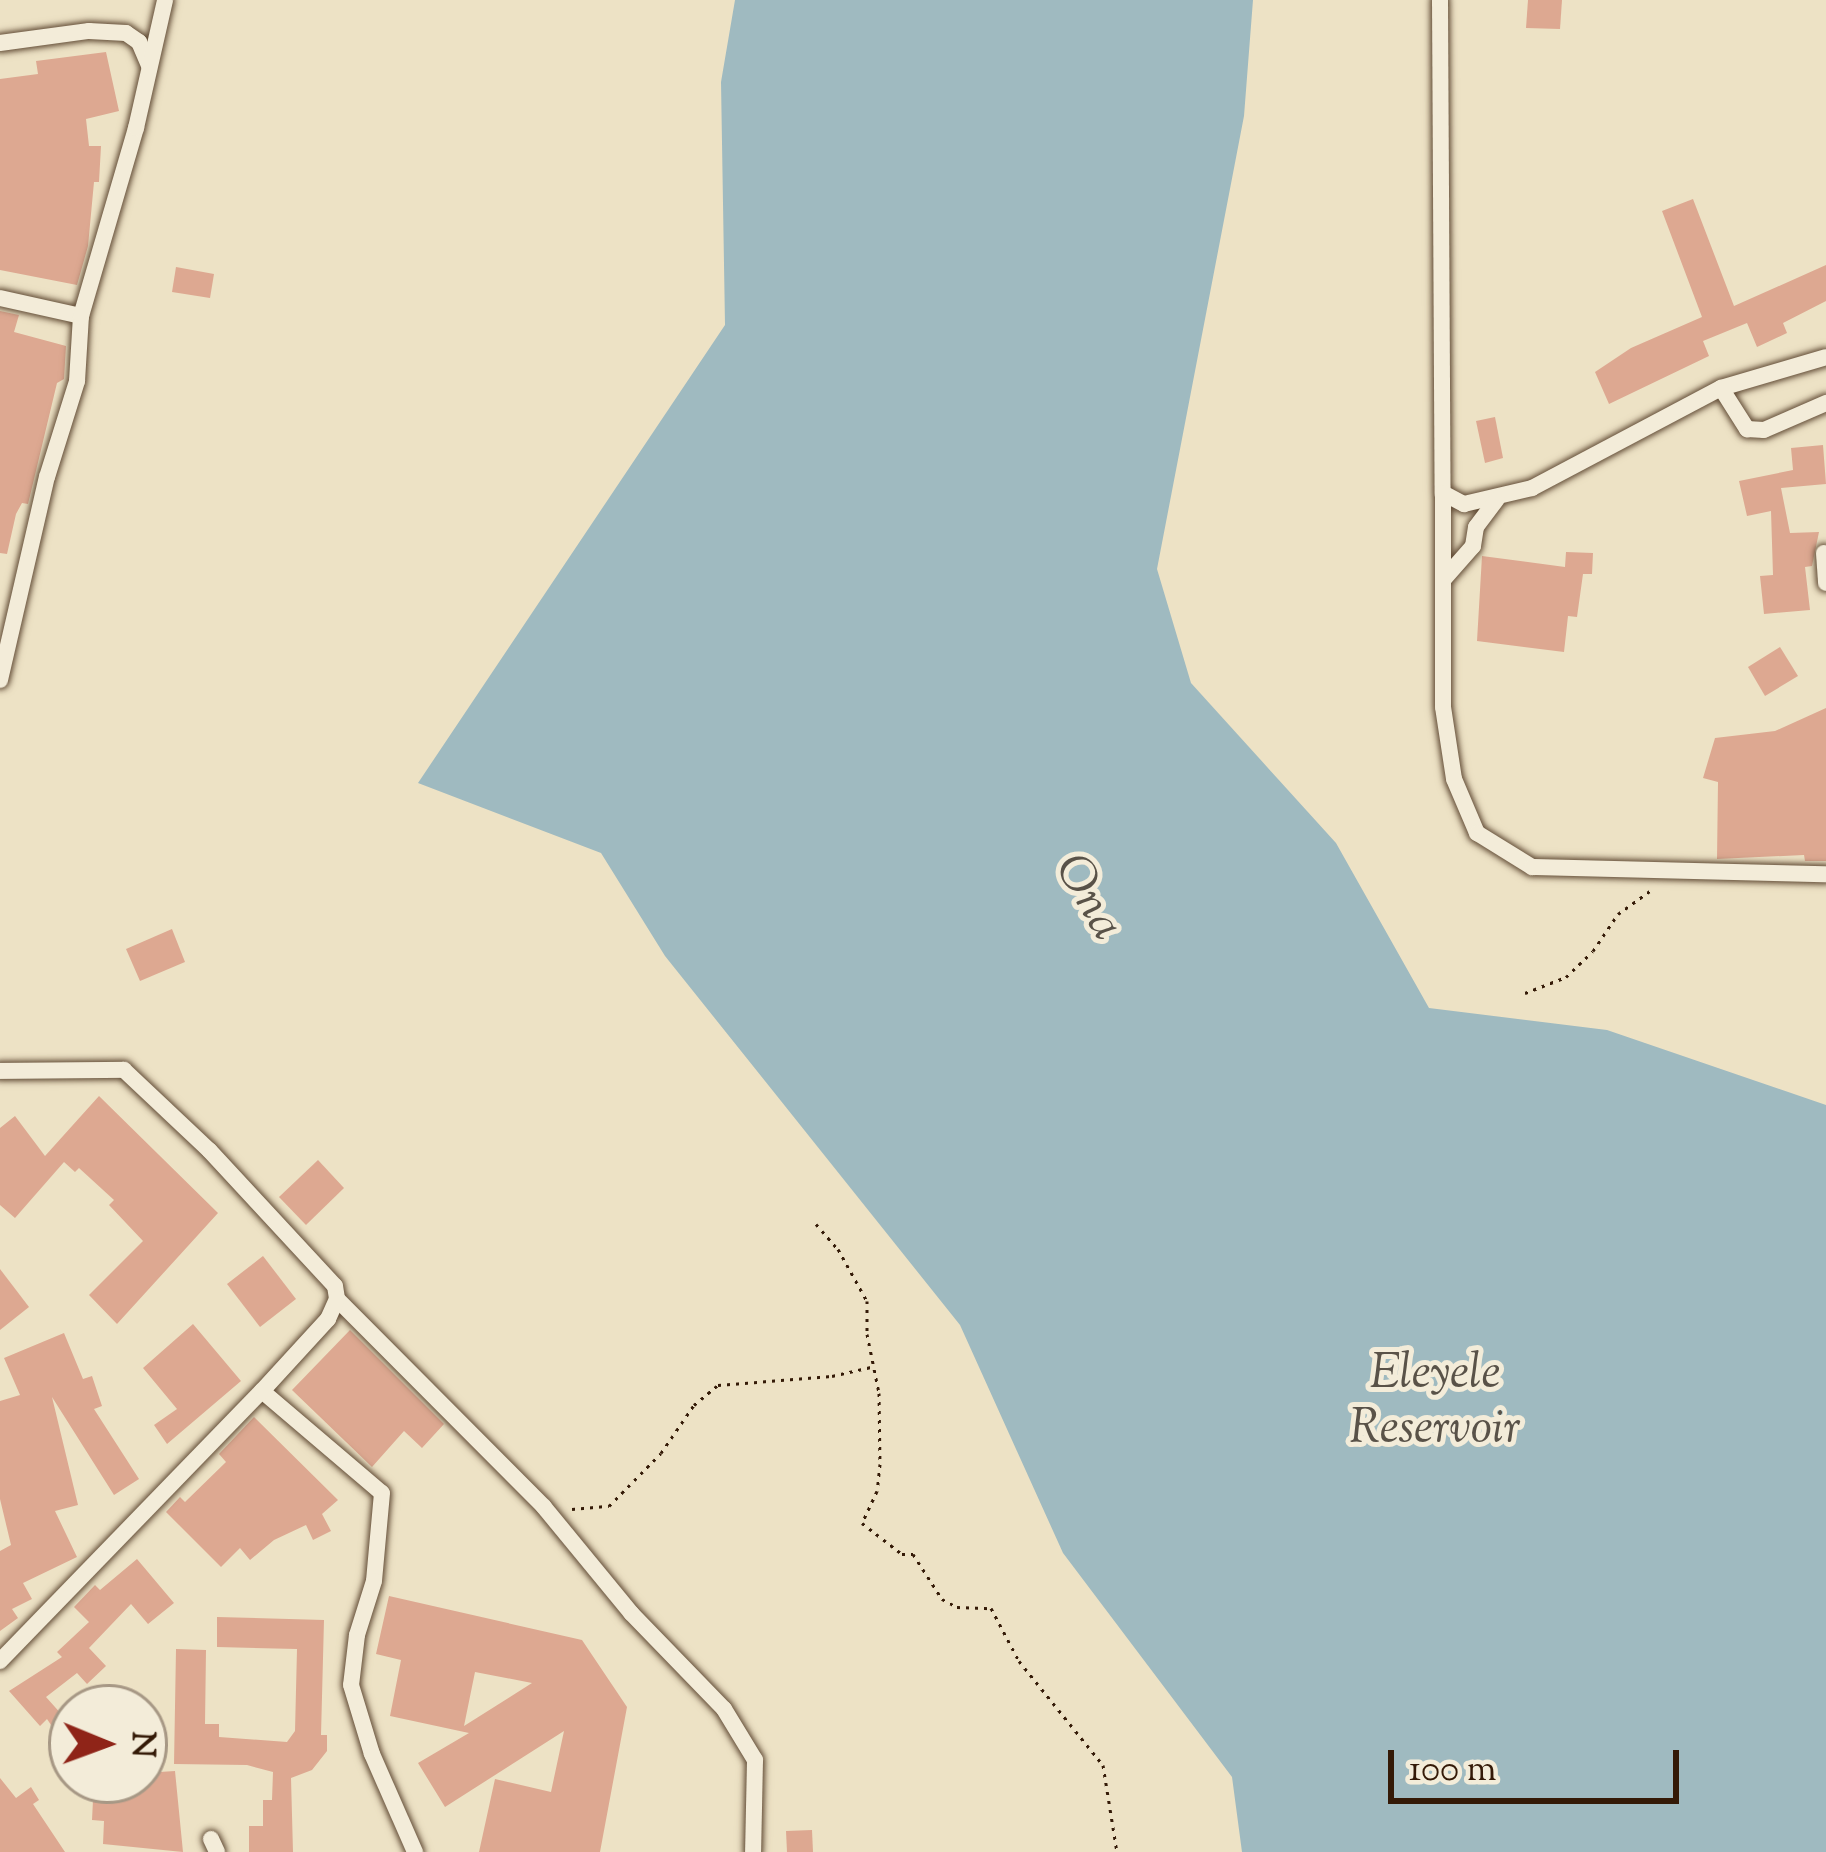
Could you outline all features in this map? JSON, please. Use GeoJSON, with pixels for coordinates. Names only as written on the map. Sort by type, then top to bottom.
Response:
{"type":"FeatureCollection","features":[{"type":"Feature","properties":{"kind":"street"},"geometry":{"type":"LineString","coordinates":[[0,680],[47,477],[77,382],[81,316],[164,0]]}},
{"type":"Feature","properties":{"kind":"street"},"geometry":{"type":"LineString","coordinates":[[1439,0],[1443,706],[1454,779],[1477,833],[1532,867],[1826,874]]}},
{"type":"Feature","properties":{"kind":"street"},"geometry":{"type":"LineString","coordinates":[[0,43],[89,31],[126,33],[139,42],[150,67]]}},
{"type":"Feature","properties":{"kind":"street"},"geometry":{"type":"LineString","coordinates":[[0,298],[81,316]]}},
{"type":"Feature","properties":{"kind":"street"},"geometry":{"type":"LineString","coordinates":[[1443,493],[1464,504],[1497,500],[1573,469],[1721,388],[1826,357]]}},
{"type":"Feature","properties":{"kind":"street"},"geometry":{"type":"LineString","coordinates":[[1721,388],[1747,429],[1764,430],[1826,403]]}},
{"type":"Feature","properties":{"kind":"street"},"geometry":{"type":"LineString","coordinates":[[1444,579],[1473,546],[1475,527],[1497,500]]}},
{"type":"Feature","properties":{"kind":"street"},"geometry":{"type":"LineString","coordinates":[[1824,553],[1826,583]]}},
{"type":"Feature","properties":{"kind":"street"},"geometry":{"type":"LineString","coordinates":[[0,1071],[124,1070],[256,1201],[335,1286],[337,1299],[328,1319],[262,1391],[0,1661]]}},
{"type":"Feature","properties":{"kind":"street"},"geometry":{"type":"LineString","coordinates":[[337,1299],[544,1507],[631,1612],[690,1670],[742,1733],[754,1760],[753,1852]]}},
{"type":"Feature","properties":{"kind":"street"},"geometry":{"type":"LineString","coordinates":[[262,1391],[382,1493],[374,1581],[357,1635],[350,1685],[372,1754],[415,1852]]}},
{"type":"Feature","properties":{"kind":"path"},"geometry":{"type":"LineString","coordinates":[[1525,993],[1566,976],[1594,951],[1618,914],[1675,873]]}},
{"type":"Feature","properties":{"kind":"path"},"geometry":{"type":"LineString","coordinates":[[816,1224],[838,1249],[867,1301],[879,1393],[880,1464],[878,1491],[862,1523],[902,1554],[913,1554],[942,1599],[957,1606],[991,1608],[1019,1661],[1103,1765],[1117,1852]]}},
{"type":"Feature","properties":{"kind":"path"},"geometry":{"type":"LineString","coordinates":[[544,1507],[590,1510],[608,1506],[661,1453],[694,1405],[718,1385],[832,1376],[873,1366]]}},
{"type":"Feature","properties":{"kind":"water","name":"Eleyele Reservoir"},"geometry":{"type":"Polygon","coordinates":[[[735,0],[1253,0],[1244,116],[1157,569],[1191,683],[1336,843],[1429,1008],[1607,1030],[1826,1105],[1826,1852],[1242,1852],[1232,1777],[1063,1553],[960,1325],[665,956],[601,853],[418,783],[725,325],[721,82],[735,0]]]}},
{"type":"Feature","properties":{"kind":"building"},"geometry":{"type":"Polygon","coordinates":[[[1528,0],[1562,0],[1560,29],[1526,28],[1528,0]]]}},
{"type":"Feature","properties":{"kind":"building"},"geometry":{"type":"Polygon","coordinates":[[[106,52],[119,111],[86,119],[89,146],[101,146],[88,246],[77,285],[0,270],[0,79],[38,74],[36,61],[106,52]]]}},
{"type":"Feature","properties":{"kind":"building"},"geometry":{"type":"Polygon","coordinates":[[[1693,199],[1734,306],[1826,265],[1826,301],[1783,323],[1787,333],[1757,347],[1747,323],[1703,341],[1709,356],[1609,404],[1595,372],[1631,348],[1702,317],[1662,211],[1693,199]]]}},
{"type":"Feature","properties":{"kind":"building"},"geometry":{"type":"Polygon","coordinates":[[[176,267],[214,274],[210,298],[172,292],[176,267]]]}},
{"type":"Feature","properties":{"kind":"building"},"geometry":{"type":"Polygon","coordinates":[[[0,311],[19,315],[14,332],[66,346],[64,379],[57,383],[28,504],[22,503],[16,514],[7,554],[0,553],[0,311]]]}},
{"type":"Feature","properties":{"kind":"building"},"geometry":{"type":"Polygon","coordinates":[[[1495,417],[1503,458],[1485,463],[1476,421],[1495,417]]]}},
{"type":"Feature","properties":{"kind":"building"},"geometry":{"type":"Polygon","coordinates":[[[1823,445],[1826,484],[1781,488],[1790,533],[1819,532],[1812,566],[1805,567],[1810,610],[1764,614],[1760,576],[1773,575],[1771,511],[1747,516],[1739,481],[1793,470],[1791,448],[1823,445]]]}},
{"type":"Feature","properties":{"kind":"building"},"geometry":{"type":"Polygon","coordinates":[[[1566,552],[1593,553],[1592,574],[1583,574],[1577,617],[1568,616],[1564,652],[1477,641],[1482,556],[1565,567],[1566,552]]]}},
{"type":"Feature","properties":{"kind":"building"},"geometry":{"type":"Polygon","coordinates":[[[1780,647],[1798,676],[1765,696],[1748,667],[1780,647]]]}},
{"type":"Feature","properties":{"kind":"building"},"geometry":{"type":"Polygon","coordinates":[[[1826,708],[1826,861],[1805,861],[1804,855],[1717,859],[1718,782],[1703,778],[1715,738],[1775,731],[1826,708]]]}},
{"type":"Feature","properties":{"kind":"building"},"geometry":{"type":"Polygon","coordinates":[[[172,929],[185,962],[140,981],[126,949],[172,929]]]}},
{"type":"Feature","properties":{"kind":"building"},"geometry":{"type":"Polygon","coordinates":[[[99,1096],[218,1213],[117,1324],[89,1295],[143,1241],[109,1205],[114,1200],[79,1168],[75,1172],[64,1162],[15,1218],[0,1205],[0,1128],[15,1116],[45,1156],[99,1096]]]}},
{"type":"Feature","properties":{"kind":"building"},"geometry":{"type":"Polygon","coordinates":[[[318,1160],[344,1188],[306,1225],[279,1197],[318,1160]]]}},
{"type":"Feature","properties":{"kind":"building"},"geometry":{"type":"Polygon","coordinates":[[[263,1256],[296,1299],[260,1327],[227,1284],[263,1256]]]}},
{"type":"Feature","properties":{"kind":"building"},"geometry":{"type":"Polygon","coordinates":[[[0,1269],[29,1307],[0,1330],[0,1269]]]}},
{"type":"Feature","properties":{"kind":"building"},"geometry":{"type":"Polygon","coordinates":[[[193,1324],[241,1381],[167,1444],[154,1425],[177,1409],[143,1368],[193,1324]]]}},
{"type":"Feature","properties":{"kind":"building"},"geometry":{"type":"Polygon","coordinates":[[[350,1330],[444,1424],[422,1448],[404,1431],[372,1467],[292,1390],[350,1330]]]}},
{"type":"Feature","properties":{"kind":"building"},"geometry":{"type":"Polygon","coordinates":[[[64,1333],[83,1379],[92,1376],[102,1406],[94,1409],[139,1479],[114,1495],[52,1397],[78,1505],[55,1511],[77,1557],[23,1583],[32,1599],[12,1609],[18,1618],[0,1631],[0,1551],[11,1545],[0,1499],[0,1401],[20,1395],[4,1358],[64,1333]]]}},
{"type":"Feature","properties":{"kind":"building"},"geometry":{"type":"Polygon","coordinates":[[[254,1417],[338,1500],[322,1514],[331,1531],[313,1540],[306,1525],[274,1540],[250,1560],[240,1548],[221,1567],[166,1512],[180,1497],[185,1502],[226,1462],[219,1454],[254,1417]]]}},
{"type":"Feature","properties":{"kind":"building"},"geometry":{"type":"Polygon","coordinates":[[[137,1559],[174,1603],[148,1624],[131,1604],[89,1648],[106,1666],[87,1684],[77,1673],[63,1684],[48,1684],[48,1720],[40,1726],[9,1691],[62,1657],[57,1652],[89,1622],[74,1607],[95,1585],[100,1590],[137,1559]]]}},
{"type":"Feature","properties":{"kind":"building"},"geometry":{"type":"Polygon","coordinates":[[[389,1596],[582,1640],[627,1707],[600,1852],[479,1852],[495,1779],[551,1792],[564,1731],[445,1807],[418,1763],[469,1733],[390,1716],[401,1660],[376,1654],[389,1596]],[[475,1672],[464,1726],[532,1683],[475,1672]]]}},
{"type":"Feature","properties":{"kind":"building"},"geometry":{"type":"Polygon","coordinates":[[[217,1617],[324,1620],[321,1735],[327,1735],[327,1751],[312,1770],[291,1778],[293,1852],[249,1852],[249,1826],[263,1826],[263,1800],[272,1800],[273,1772],[247,1765],[174,1764],[176,1649],[206,1650],[205,1724],[219,1724],[219,1737],[287,1742],[295,1731],[297,1649],[217,1647],[217,1617]]]}},
{"type":"Feature","properties":{"kind":"building"},"geometry":{"type":"Polygon","coordinates":[[[168,1771],[175,1771],[183,1852],[103,1844],[104,1821],[92,1820],[93,1804],[168,1804],[168,1771]]]}},
{"type":"Feature","properties":{"kind":"building"},"geometry":{"type":"Polygon","coordinates":[[[0,1778],[16,1798],[31,1787],[39,1800],[33,1804],[65,1852],[0,1852],[0,1778]]]}},
{"type":"Feature","properties":{"kind":"building"},"geometry":{"type":"Polygon","coordinates":[[[812,1830],[813,1852],[787,1852],[786,1831],[812,1830]]]}},
{"type":"Feature","properties":{"kind":"water label","name":"Ona"},"geometry":{"type":"Point","coordinates":[1087,898]}}]}
